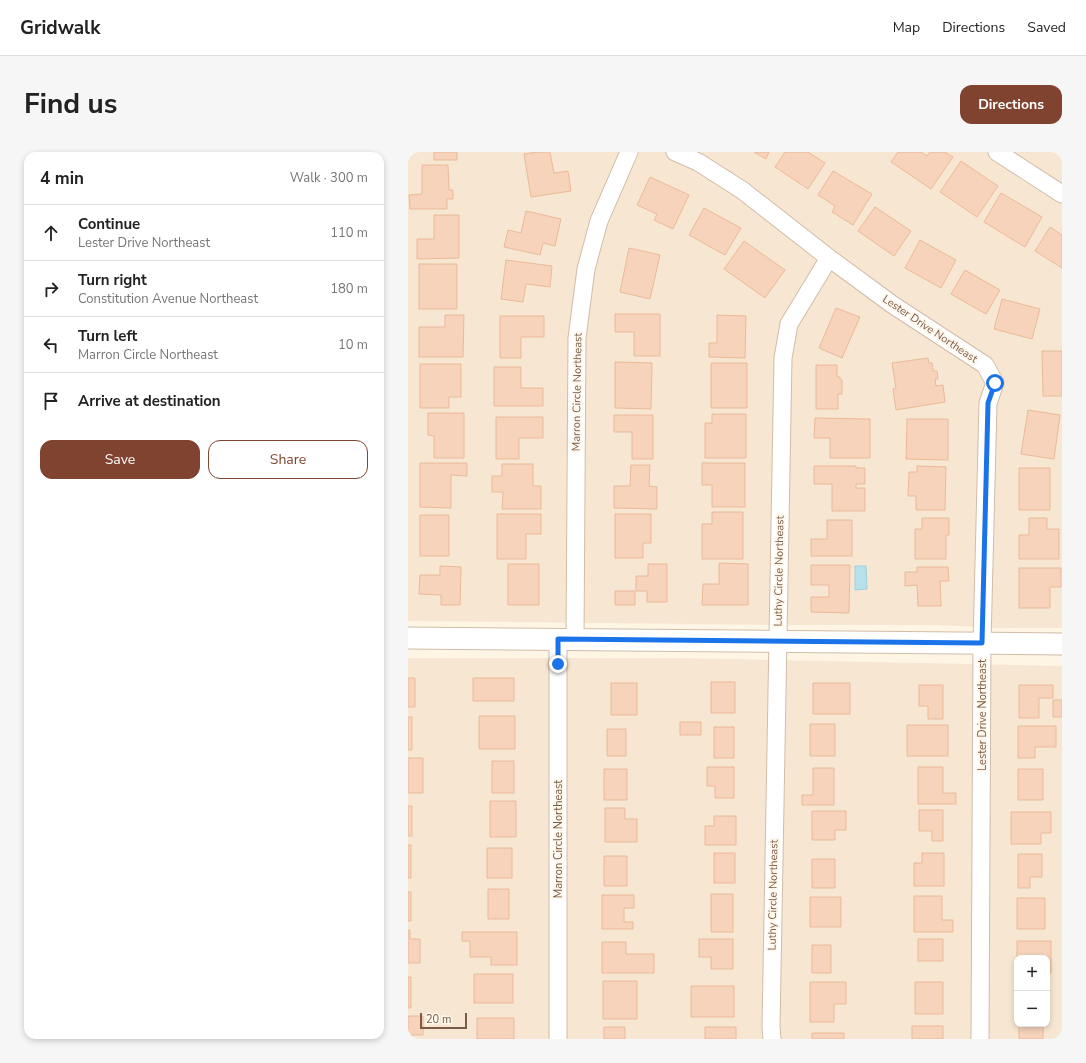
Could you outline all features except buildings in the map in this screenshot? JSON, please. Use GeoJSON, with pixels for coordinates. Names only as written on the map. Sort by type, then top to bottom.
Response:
{"type":"FeatureCollection","features":[{"type":"Feature","properties":{"kind":"street","name":"Marron Circle Northeast"},"geometry":{"type":"LineString","coordinates":[[558,1039],[566,639],[577,338],[586,269],[599,220],[628,152]]}},
{"type":"Feature","properties":{"kind":"street","name":"Lester Drive Northeast"},"geometry":{"type":"LineString","coordinates":[[675,152],[698,162],[742,190],[829,258],[893,305],[985,365],[995,383],[988,403],[982,643],[980,1039]]}},
{"type":"Feature","properties":{"kind":"street"},"geometry":{"type":"LineString","coordinates":[[997,152],[1062,194]]}},
{"type":"Feature","properties":{"kind":"street","name":"Luthy Circle Northeast"},"geometry":{"type":"LineString","coordinates":[[772,1039],[777,641],[783,358],[789,324],[829,258]]}},
{"type":"Feature","properties":{"kind":"street"},"geometry":{"type":"LineString","coordinates":[[408,638],[1062,644]]}},
{"type":"Feature","properties":{"kind":"shaded area"},"geometry":{"type":"Polygon","coordinates":[[[408,152],[1062,152],[1062,628],[998,628],[931,625],[408,621],[408,152]]]}},
{"type":"Feature","properties":{"kind":"shaded area"},"geometry":{"type":"Polygon","coordinates":[[[408,658],[679,658],[1062,666],[1062,1039],[408,1039],[408,658]]]}},
{"type":"Feature","properties":{"kind":"water"},"geometry":{"type":"Polygon","coordinates":[[[855,566],[866,566],[867,589],[855,590],[855,566]]]}},
{"type":"Feature","properties":{"kind":"route"},"geometry":{"type":"LineString","coordinates":[[558,664],[558,639],[982,643],[988,403],[995,383]]}}]}
